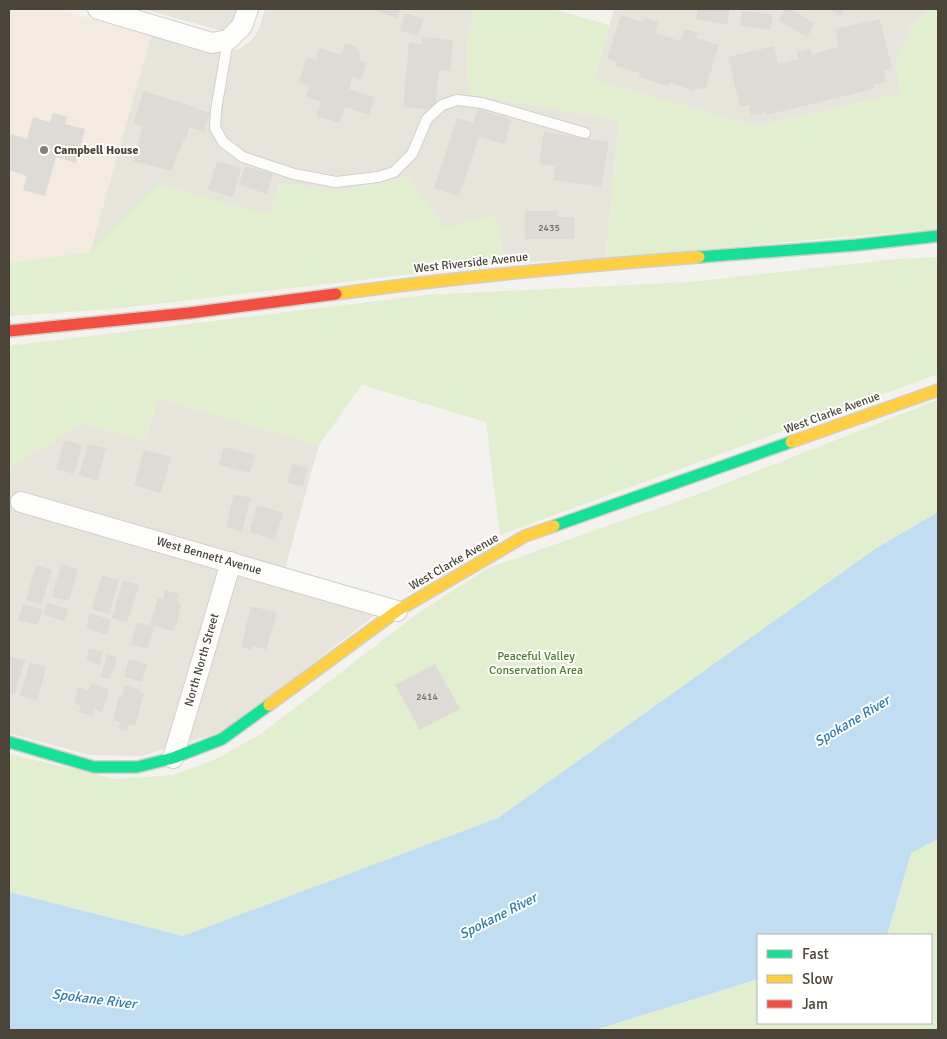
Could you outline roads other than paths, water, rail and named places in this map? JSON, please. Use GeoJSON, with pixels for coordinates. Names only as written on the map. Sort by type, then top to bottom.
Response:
{"type":"FeatureCollection","features":[{"type":"Feature","properties":{"kind":"street"},"geometry":{"type":"LineString","coordinates":[[98,9],[212,42],[228,40],[242,26],[248,9]]}},
{"type":"Feature","properties":{"kind":"street","name":"West Riverside Avenue"},"geometry":{"type":"LineString","coordinates":[[9,331],[189,313],[430,281],[564,267],[857,246],[938,236]]}},
{"type":"Feature","properties":{"kind":"street","name":"West Clarke Avenue"},"geometry":{"type":"LineString","coordinates":[[9,742],[94,766],[137,767],[173,758],[222,739],[397,611],[525,536],[938,390]]}},
{"type":"Feature","properties":{"kind":"street","name":"West Bennett Avenue"},"geometry":{"type":"LineString","coordinates":[[21,502],[397,611]]}},
{"type":"Feature","properties":{"kind":"street","name":"North North Street"},"geometry":{"type":"LineString","coordinates":[[173,758],[230,562]]}},
{"type":"Feature","properties":{"kind":"lane"},"geometry":{"type":"LineString","coordinates":[[228,40],[216,110],[215,128],[223,142],[242,157],[294,174],[336,182],[378,177],[394,172],[412,154],[427,119],[442,105],[456,100],[482,103],[585,133]]}},
{"type":"Feature","properties":{"kind":"water","name":"Spokane River"},"geometry":{"type":"Polygon","coordinates":[[[938,512],[938,839],[911,853],[887,934],[757,934],[757,979],[595,1030],[9,1030],[9,892],[183,936],[498,818],[875,549],[938,512]]]}},
{"type":"Feature","properties":{"kind":"place","name":"Campbell House"},"geometry":{"type":"Point","coordinates":[44,150]}},
{"type":"Feature","properties":{"kind":"park label","name":"Peaceful Valley Conservation Area"},"geometry":{"type":"Point","coordinates":[536,663]}}]}
